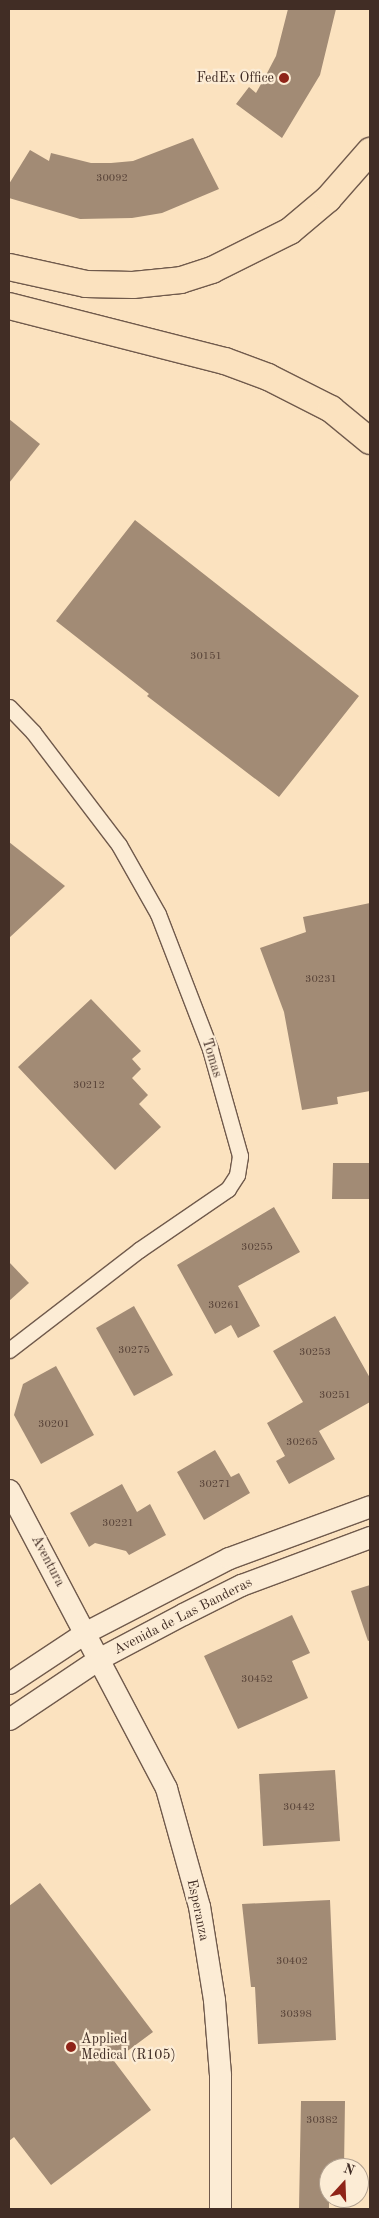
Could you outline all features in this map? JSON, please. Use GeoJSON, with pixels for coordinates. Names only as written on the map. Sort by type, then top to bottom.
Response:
{"type":"FeatureCollection","features":[{"type":"Feature","properties":{"kind":"highway"},"geometry":{"type":"LineString","coordinates":[[9,267],[86,284],[133,285],[181,280],[212,270],[290,231],[328,199],[370,151]]}},
{"type":"Feature","properties":{"kind":"highway"},"geometry":{"type":"LineString","coordinates":[[9,306],[225,361],[268,377],[331,409],[370,442]]}},
{"type":"Feature","properties":{"kind":"main road","name":"Aventura"},"geometry":{"type":"LineString","coordinates":[[9,1490],[86,1632]]}},
{"type":"Feature","properties":{"kind":"main road"},"geometry":{"type":"LineString","coordinates":[[9,1683],[86,1632],[229,1558],[370,1506]]}},
{"type":"Feature","properties":{"kind":"main road","name":"Avenida de Las Banderas"},"geometry":{"type":"LineString","coordinates":[[9,1719],[100,1658],[241,1585],[370,1538]]}},
{"type":"Feature","properties":{"kind":"main road","name":"Esperanza"},"geometry":{"type":"LineString","coordinates":[[86,1632],[166,1788],[199,1906],[220,2074],[220,2209]]}},
{"type":"Feature","properties":{"kind":"street","name":"Tomas"},"geometry":{"type":"LineString","coordinates":[[9,707],[33,732],[119,845],[158,914],[210,1049],[240,1156],[237,1175],[228,1189],[139,1250],[9,1350]]}},
{"type":"Feature","properties":{"kind":"building"},"geometry":{"type":"Polygon","coordinates":[[[288,9],[336,9],[320,75],[282,138],[236,104],[249,87],[256,93],[265,77],[276,56],[288,9]]]}},
{"type":"Feature","properties":{"kind":"building"},"geometry":{"type":"Polygon","coordinates":[[[193,138],[219,189],[162,213],[132,218],[80,219],[9,198],[9,184],[30,150],[49,161],[51,153],[91,163],[111,163],[133,161],[193,138]]]}},
{"type":"Feature","properties":{"kind":"building"},"geometry":{"type":"Polygon","coordinates":[[[9,419],[40,444],[9,483],[9,419]]]}},
{"type":"Feature","properties":{"kind":"building"},"geometry":{"type":"Polygon","coordinates":[[[135,520],[359,696],[279,797],[147,696],[149,694],[56,621],[135,520]]]}},
{"type":"Feature","properties":{"kind":"building"},"geometry":{"type":"Polygon","coordinates":[[[9,842],[65,886],[9,938],[9,842]]]}},
{"type":"Feature","properties":{"kind":"building"},"geometry":{"type":"Polygon","coordinates":[[[370,903],[370,1091],[337,1097],[338,1104],[302,1110],[284,1012],[260,948],[306,932],[303,917],[370,903]]]}},
{"type":"Feature","properties":{"kind":"building"},"geometry":{"type":"Polygon","coordinates":[[[91,999],[141,1051],[132,1059],[141,1069],[132,1078],[148,1095],[139,1104],[161,1127],[115,1170],[18,1067],[91,999]]]}},
{"type":"Feature","properties":{"kind":"building"},"geometry":{"type":"Polygon","coordinates":[[[333,1163],[370,1163],[370,1199],[332,1199],[333,1163]]]}},
{"type":"Feature","properties":{"kind":"building"},"geometry":{"type":"Polygon","coordinates":[[[274,1207],[300,1252],[238,1286],[260,1326],[238,1338],[231,1325],[215,1334],[177,1265],[274,1207]]]}},
{"type":"Feature","properties":{"kind":"building"},"geometry":{"type":"Polygon","coordinates":[[[9,1262],[29,1283],[9,1301],[9,1262]]]}},
{"type":"Feature","properties":{"kind":"building"},"geometry":{"type":"Polygon","coordinates":[[[134,1306],[173,1375],[134,1396],[96,1328],[134,1306]]]}},
{"type":"Feature","properties":{"kind":"building"},"geometry":{"type":"Polygon","coordinates":[[[335,1316],[370,1378],[370,1402],[319,1431],[335,1459],[289,1484],[276,1461],[285,1456],[267,1423],[303,1402],[273,1351],[335,1316]]]}},
{"type":"Feature","properties":{"kind":"building"},"geometry":{"type":"Polygon","coordinates":[[[56,1366],[94,1435],[41,1464],[14,1415],[23,1384],[56,1366]]]}},
{"type":"Feature","properties":{"kind":"building"},"geometry":{"type":"Polygon","coordinates":[[[215,1450],[231,1477],[239,1473],[250,1493],[204,1520],[177,1472],[215,1450]]]}},
{"type":"Feature","properties":{"kind":"building"},"geometry":{"type":"Polygon","coordinates":[[[122,1484],[137,1512],[150,1504],[166,1535],[129,1555],[126,1551],[95,1543],[89,1547],[70,1513],[122,1484]]]}},
{"type":"Feature","properties":{"kind":"building"},"geometry":{"type":"Polygon","coordinates":[[[370,1585],[370,1640],[368,1641],[351,1591],[370,1585]]]}},
{"type":"Feature","properties":{"kind":"building"},"geometry":{"type":"Polygon","coordinates":[[[292,1615],[310,1653],[292,1661],[308,1698],[238,1729],[204,1656],[292,1615]]]}},
{"type":"Feature","properties":{"kind":"building"},"geometry":{"type":"Polygon","coordinates":[[[335,1770],[340,1841],[263,1846],[259,1774],[335,1770]]]}},
{"type":"Feature","properties":{"kind":"building","name":"Applied Medical (R105)"},"geometry":{"type":"Polygon","coordinates":[[[40,1883],[153,2032],[114,2061],[151,2110],[51,2185],[14,2137],[9,2141],[9,1906],[40,1883]]]}},
{"type":"Feature","properties":{"kind":"building"},"geometry":{"type":"Polygon","coordinates":[[[330,1900],[336,2040],[258,2044],[255,1987],[251,1987],[242,1904],[330,1900]]]}},
{"type":"Feature","properties":{"kind":"building"},"geometry":{"type":"Polygon","coordinates":[[[301,2101],[345,2101],[344,2158],[319,2158],[319,2208],[329,2209],[299,2209],[301,2101]]]}},
{"type":"Feature","properties":{"kind":"place","name":"FedEx Office"},"geometry":{"type":"Point","coordinates":[284,78]}},
{"type":"Feature","properties":{"kind":"place","name":"Applied Medical (R105)"},"geometry":{"type":"Point","coordinates":[71,2047]}}]}
